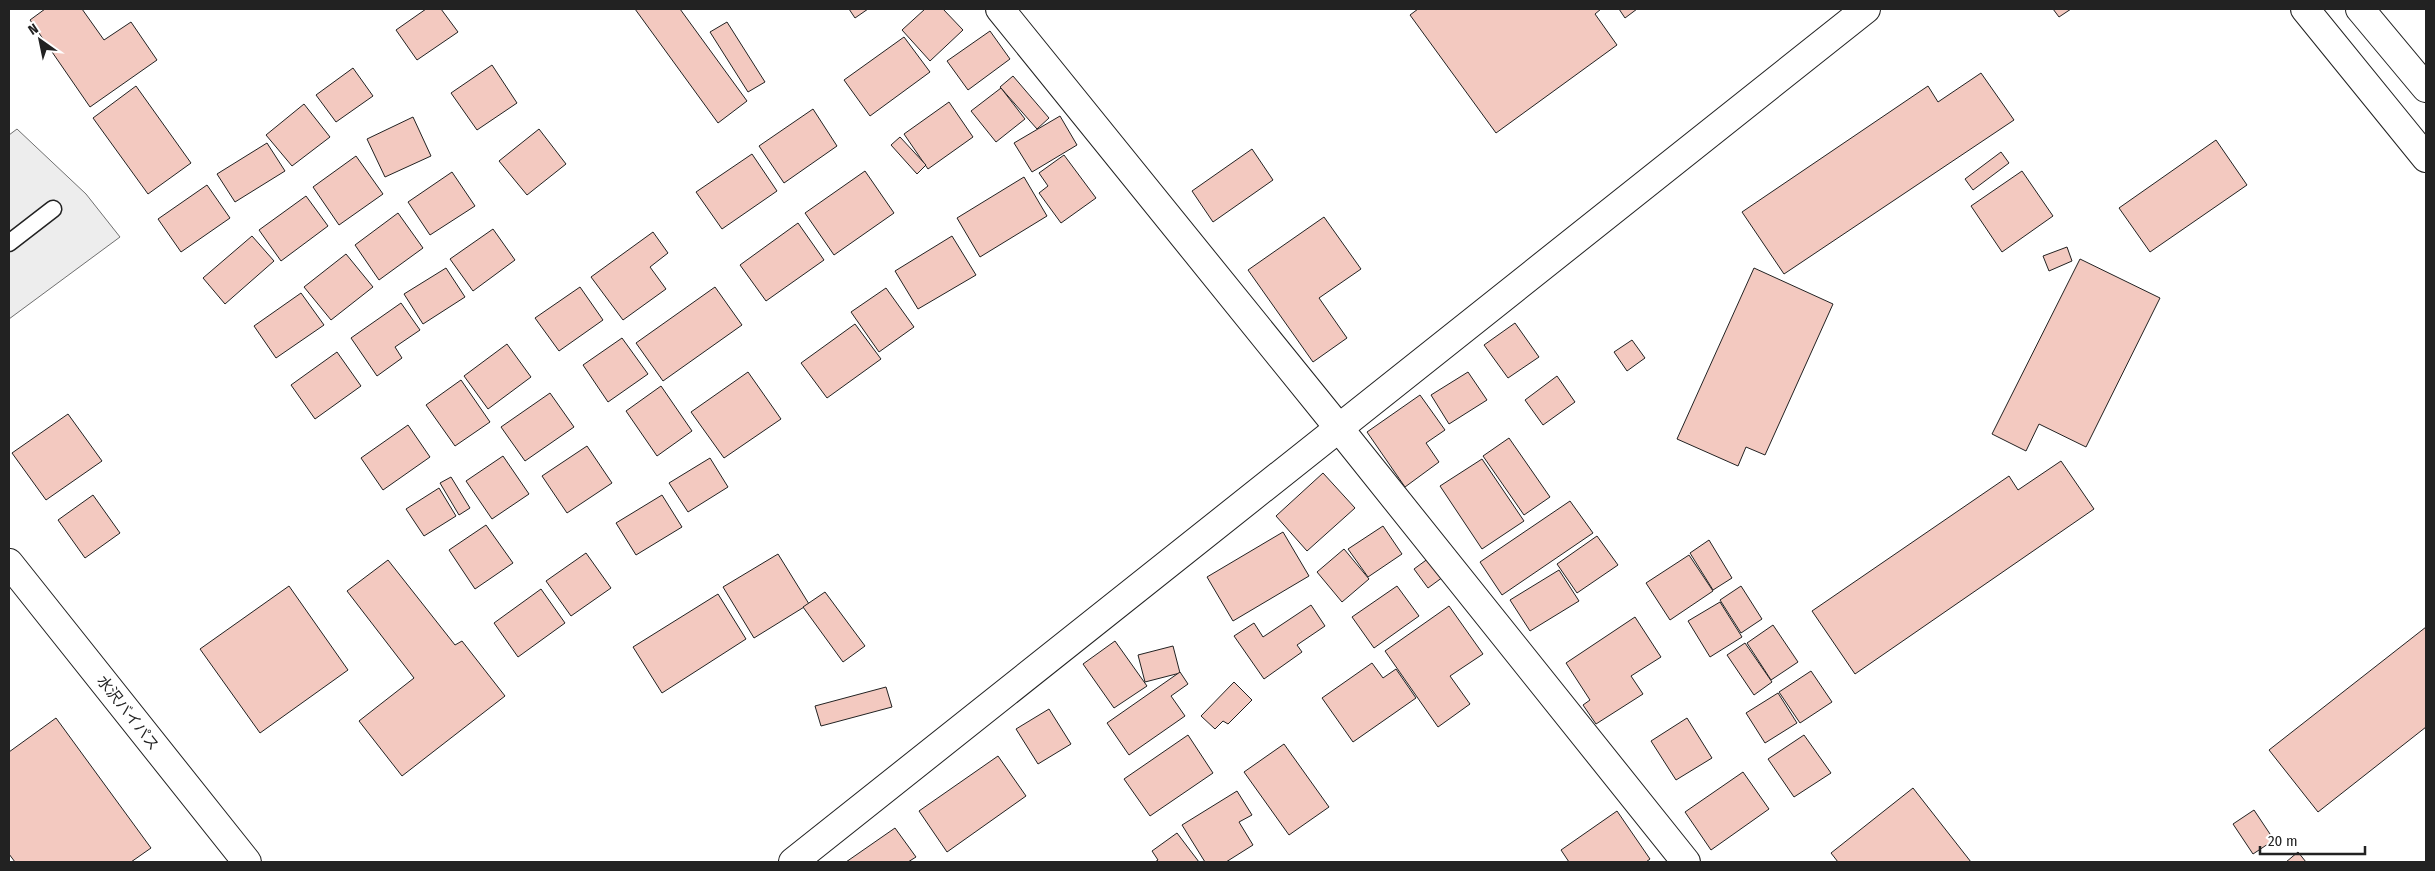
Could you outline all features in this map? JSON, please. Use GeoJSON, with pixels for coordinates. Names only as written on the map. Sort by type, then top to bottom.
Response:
{"type":"FeatureCollection","features":[{"type":"Feature","properties":{"kind":"main road"},"geometry":{"type":"LineString","coordinates":[[1000,9],[1686,862]]}},
{"type":"Feature","properties":{"kind":"main road"},"geometry":{"type":"LineString","coordinates":[[792,862],[1866,9]]}},
{"type":"Feature","properties":{"kind":"main road"},"geometry":{"type":"LineString","coordinates":[[2305,9],[2426,158]]}},
{"type":"Feature","properties":{"kind":"main road"},"geometry":{"type":"LineString","coordinates":[[2360,9],[2426,88]]}},
{"type":"Feature","properties":{"kind":"main road","name":"水沢バイパス"},"geometry":{"type":"LineString","coordinates":[[9,563],[247,862]]}},
{"type":"Feature","properties":{"kind":"lane"},"geometry":{"type":"LineString","coordinates":[[9,243],[53,209]]}},
{"type":"Feature","properties":{"kind":"shaded area"},"geometry":{"type":"Polygon","coordinates":[[[17,129],[86,194],[120,237],[9,319],[9,135],[17,129]]]}},
{"type":"Feature","properties":{"kind":"building"},"geometry":{"type":"Polygon","coordinates":[[[45,9],[82,9],[104,40],[131,22],[157,60],[90,107],[30,20],[45,9]]]}},
{"type":"Feature","properties":{"kind":"building"},"geometry":{"type":"Polygon","coordinates":[[[426,9],[441,9],[458,32],[417,60],[396,30],[426,9]]]}},
{"type":"Feature","properties":{"kind":"building"},"geometry":{"type":"Polygon","coordinates":[[[635,9],[680,9],[747,101],[718,123],[635,9]]]}},
{"type":"Feature","properties":{"kind":"building"},"geometry":{"type":"Polygon","coordinates":[[[849,9],[868,9],[855,18],[849,9]]]}},
{"type":"Feature","properties":{"kind":"building"},"geometry":{"type":"Polygon","coordinates":[[[925,9],[943,9],[963,30],[930,61],[902,30],[925,9]]]}},
{"type":"Feature","properties":{"kind":"building"},"geometry":{"type":"Polygon","coordinates":[[[1418,9],[1601,9],[1595,14],[1617,45],[1496,133],[1410,15],[1418,9]]]}},
{"type":"Feature","properties":{"kind":"building"},"geometry":{"type":"Polygon","coordinates":[[[1619,9],[1637,9],[1625,18],[1619,9]]]}},
{"type":"Feature","properties":{"kind":"building"},"geometry":{"type":"Polygon","coordinates":[[[2053,9],[2071,9],[2059,17],[2053,9]]]}},
{"type":"Feature","properties":{"kind":"building"},"geometry":{"type":"Polygon","coordinates":[[[727,22],[765,82],[748,92],[710,32],[727,22]]]}},
{"type":"Feature","properties":{"kind":"building"},"geometry":{"type":"Polygon","coordinates":[[[990,31],[1010,59],[968,90],[947,61],[990,31]]]}},
{"type":"Feature","properties":{"kind":"building"},"geometry":{"type":"Polygon","coordinates":[[[904,37],[930,72],[870,116],[844,80],[904,37]]]}},
{"type":"Feature","properties":{"kind":"building"},"geometry":{"type":"Polygon","coordinates":[[[492,65],[517,103],[477,130],[451,93],[492,65]]]}},
{"type":"Feature","properties":{"kind":"building"},"geometry":{"type":"Polygon","coordinates":[[[353,68],[373,96],[336,122],[316,95],[353,68]]]}},
{"type":"Feature","properties":{"kind":"building"},"geometry":{"type":"Polygon","coordinates":[[[1981,73],[2014,120],[1784,274],[1742,212],[1928,86],[1938,102],[1981,73]]]}},
{"type":"Feature","properties":{"kind":"building"},"geometry":{"type":"Polygon","coordinates":[[[1013,76],[1049,118],[1037,129],[1000,87],[1013,76]]]}},
{"type":"Feature","properties":{"kind":"building"},"geometry":{"type":"Polygon","coordinates":[[[136,86],[191,163],[148,194],[93,118],[136,86]]]}},
{"type":"Feature","properties":{"kind":"building"},"geometry":{"type":"Polygon","coordinates":[[[1001,88],[1025,119],[996,142],[971,111],[1001,88]]]}},
{"type":"Feature","properties":{"kind":"building"},"geometry":{"type":"Polygon","coordinates":[[[949,102],[973,137],[928,169],[904,134],[949,102]]]}},
{"type":"Feature","properties":{"kind":"building"},"geometry":{"type":"Polygon","coordinates":[[[304,104],[330,137],[292,166],[266,135],[304,104]]]}},
{"type":"Feature","properties":{"kind":"building"},"geometry":{"type":"Polygon","coordinates":[[[813,109],[837,146],[784,183],[759,146],[813,109]]]}},
{"type":"Feature","properties":{"kind":"building"},"geometry":{"type":"Polygon","coordinates":[[[1060,116],[1077,145],[1032,172],[1014,143],[1060,116]]]}},
{"type":"Feature","properties":{"kind":"building"},"geometry":{"type":"Polygon","coordinates":[[[413,117],[431,156],[385,177],[367,139],[413,117]]]}},
{"type":"Feature","properties":{"kind":"building"},"geometry":{"type":"Polygon","coordinates":[[[539,129],[566,164],[527,195],[499,161],[539,129]]]}},
{"type":"Feature","properties":{"kind":"building"},"geometry":{"type":"Polygon","coordinates":[[[900,137],[926,165],[917,174],[891,145],[900,137]]]}},
{"type":"Feature","properties":{"kind":"building"},"geometry":{"type":"Polygon","coordinates":[[[2216,140],[2247,185],[2150,252],[2119,208],[2216,140]]]}},
{"type":"Feature","properties":{"kind":"building"},"geometry":{"type":"Polygon","coordinates":[[[267,143],[285,171],[235,202],[217,174],[267,143]]]}},
{"type":"Feature","properties":{"kind":"building"},"geometry":{"type":"Polygon","coordinates":[[[1252,149],[1273,180],[1213,222],[1192,191],[1252,149]]]}},
{"type":"Feature","properties":{"kind":"building"},"geometry":{"type":"Polygon","coordinates":[[[2001,152],[2009,163],[1973,190],[1965,179],[2001,152]]]}},
{"type":"Feature","properties":{"kind":"building"},"geometry":{"type":"Polygon","coordinates":[[[752,154],[777,191],[722,229],[696,192],[752,154]]]}},
{"type":"Feature","properties":{"kind":"building"},"geometry":{"type":"Polygon","coordinates":[[[1064,155],[1096,198],[1061,223],[1039,193],[1048,186],[1039,173],[1064,155]]]}},
{"type":"Feature","properties":{"kind":"building"},"geometry":{"type":"Polygon","coordinates":[[[356,156],[383,194],[339,225],[313,187],[356,156]]]}},
{"type":"Feature","properties":{"kind":"building"},"geometry":{"type":"Polygon","coordinates":[[[865,171],[894,213],[834,255],[805,213],[865,171]]]}},
{"type":"Feature","properties":{"kind":"building"},"geometry":{"type":"Polygon","coordinates":[[[2022,171],[2053,216],[2002,252],[1971,206],[2022,171]]]}},
{"type":"Feature","properties":{"kind":"building"},"geometry":{"type":"Polygon","coordinates":[[[452,172],[475,206],[430,235],[408,202],[452,172]]]}},
{"type":"Feature","properties":{"kind":"building"},"geometry":{"type":"Polygon","coordinates":[[[1024,177],[1047,216],[980,257],[957,218],[1024,177]]]}},
{"type":"Feature","properties":{"kind":"building"},"geometry":{"type":"Polygon","coordinates":[[[207,185],[230,218],[181,252],[158,219],[207,185]]]}},
{"type":"Feature","properties":{"kind":"building"},"geometry":{"type":"Polygon","coordinates":[[[306,196],[328,226],[281,261],[259,230],[306,196]]]}},
{"type":"Feature","properties":{"kind":"building"},"geometry":{"type":"Polygon","coordinates":[[[398,213],[423,248],[379,280],[355,245],[398,213]]]}},
{"type":"Feature","properties":{"kind":"building"},"geometry":{"type":"Polygon","coordinates":[[[1324,217],[1361,269],[1319,298],[1347,338],[1313,362],[1248,270],[1324,217]]]}},
{"type":"Feature","properties":{"kind":"building"},"geometry":{"type":"Polygon","coordinates":[[[798,223],[824,260],[766,301],[740,265],[798,223]]]}},
{"type":"Feature","properties":{"kind":"building"},"geometry":{"type":"Polygon","coordinates":[[[493,229],[515,260],[473,291],[450,259],[493,229]]]}},
{"type":"Feature","properties":{"kind":"building"},"geometry":{"type":"Polygon","coordinates":[[[653,232],[668,253],[650,267],[666,289],[623,320],[591,277],[653,232]]]}},
{"type":"Feature","properties":{"kind":"building"},"geometry":{"type":"Polygon","coordinates":[[[252,236],[274,261],[225,304],[203,278],[252,236]]]}},
{"type":"Feature","properties":{"kind":"building"},"geometry":{"type":"Polygon","coordinates":[[[952,236],[976,275],[918,309],[895,271],[952,236]]]}},
{"type":"Feature","properties":{"kind":"building"},"geometry":{"type":"Polygon","coordinates":[[[2067,247],[2072,261],[2049,271],[2043,256],[2067,247]]]}},
{"type":"Feature","properties":{"kind":"building"},"geometry":{"type":"Polygon","coordinates":[[[346,254],[373,287],[331,320],[304,287],[346,254]]]}},
{"type":"Feature","properties":{"kind":"building"},"geometry":{"type":"Polygon","coordinates":[[[2080,259],[2160,298],[2086,447],[2039,424],[2026,451],[1992,434],[2080,259]]]}},
{"type":"Feature","properties":{"kind":"building"},"geometry":{"type":"Polygon","coordinates":[[[446,268],[465,297],[423,324],[404,294],[446,268]]]}},
{"type":"Feature","properties":{"kind":"building"},"geometry":{"type":"Polygon","coordinates":[[[1754,268],[1833,304],[1765,455],[1746,447],[1738,466],[1677,439],[1754,268]]]}},
{"type":"Feature","properties":{"kind":"building"},"geometry":{"type":"Polygon","coordinates":[[[580,287],[603,320],[559,351],[535,318],[580,287]]]}},
{"type":"Feature","properties":{"kind":"building"},"geometry":{"type":"Polygon","coordinates":[[[715,287],[742,325],[663,381],[636,343],[715,287]]]}},
{"type":"Feature","properties":{"kind":"building"},"geometry":{"type":"Polygon","coordinates":[[[886,288],[914,327],[879,352],[851,312],[886,288]]]}},
{"type":"Feature","properties":{"kind":"building"},"geometry":{"type":"Polygon","coordinates":[[[301,293],[324,325],[276,358],[254,326],[301,293]]]}},
{"type":"Feature","properties":{"kind":"building"},"geometry":{"type":"Polygon","coordinates":[[[401,303],[420,330],[395,347],[402,358],[377,376],[351,338],[401,303]]]}},
{"type":"Feature","properties":{"kind":"building"},"geometry":{"type":"Polygon","coordinates":[[[1515,323],[1539,357],[1508,378],[1484,345],[1515,323]]]}},
{"type":"Feature","properties":{"kind":"building"},"geometry":{"type":"Polygon","coordinates":[[[855,324],[881,359],[827,398],[801,363],[855,324]]]}},
{"type":"Feature","properties":{"kind":"building"},"geometry":{"type":"Polygon","coordinates":[[[622,338],[648,374],[608,402],[583,365],[622,338]]]}},
{"type":"Feature","properties":{"kind":"building"},"geometry":{"type":"Polygon","coordinates":[[[1632,340],[1645,358],[1627,371],[1614,352],[1632,340]]]}},
{"type":"Feature","properties":{"kind":"building"},"geometry":{"type":"Polygon","coordinates":[[[507,344],[531,377],[488,409],[464,376],[507,344]]]}},
{"type":"Feature","properties":{"kind":"building"},"geometry":{"type":"Polygon","coordinates":[[[337,352],[361,386],[315,419],[291,385],[337,352]]]}},
{"type":"Feature","properties":{"kind":"building"},"geometry":{"type":"Polygon","coordinates":[[[748,372],[781,419],[724,458],[691,412],[748,372]]]}},
{"type":"Feature","properties":{"kind":"building"},"geometry":{"type":"Polygon","coordinates":[[[1468,372],[1487,400],[1449,424],[1431,395],[1468,372]]]}},
{"type":"Feature","properties":{"kind":"building"},"geometry":{"type":"Polygon","coordinates":[[[1557,376],[1575,402],[1543,425],[1525,400],[1557,376]]]}},
{"type":"Feature","properties":{"kind":"building"},"geometry":{"type":"Polygon","coordinates":[[[461,380],[490,422],[455,446],[426,405],[461,380]]]}},
{"type":"Feature","properties":{"kind":"building"},"geometry":{"type":"Polygon","coordinates":[[[661,386],[692,431],[657,456],[626,411],[661,386]]]}},
{"type":"Feature","properties":{"kind":"building"},"geometry":{"type":"Polygon","coordinates":[[[550,393],[574,427],[525,461],[501,427],[550,393]]]}},
{"type":"Feature","properties":{"kind":"building"},"geometry":{"type":"Polygon","coordinates":[[[1420,395],[1445,430],[1426,443],[1439,462],[1405,487],[1367,432],[1420,395]]]}},
{"type":"Feature","properties":{"kind":"building"},"geometry":{"type":"Polygon","coordinates":[[[68,414],[102,461],[46,500],[12,453],[68,414]]]}},
{"type":"Feature","properties":{"kind":"building"},"geometry":{"type":"Polygon","coordinates":[[[408,425],[430,457],[383,490],[361,458],[408,425]]]}},
{"type":"Feature","properties":{"kind":"building"},"geometry":{"type":"Polygon","coordinates":[[[1509,438],[1550,497],[1524,515],[1483,456],[1509,438]]]}},
{"type":"Feature","properties":{"kind":"building"},"geometry":{"type":"Polygon","coordinates":[[[587,446],[612,483],[567,513],[542,476],[587,446]]]}},
{"type":"Feature","properties":{"kind":"building"},"geometry":{"type":"Polygon","coordinates":[[[503,456],[529,494],[492,519],[466,481],[503,456]]]}},
{"type":"Feature","properties":{"kind":"building"},"geometry":{"type":"Polygon","coordinates":[[[710,458],[728,487],[688,512],[669,483],[710,458]]]}},
{"type":"Feature","properties":{"kind":"building"},"geometry":{"type":"Polygon","coordinates":[[[1482,459],[1524,521],[1482,549],[1440,486],[1482,459]]]}},
{"type":"Feature","properties":{"kind":"building"},"geometry":{"type":"Polygon","coordinates":[[[2061,461],[2094,509],[1855,674],[1812,611],[2009,476],[2018,490],[2061,461]]]}},
{"type":"Feature","properties":{"kind":"building"},"geometry":{"type":"Polygon","coordinates":[[[1323,473],[1355,508],[1307,551],[1276,516],[1323,473]]]}},
{"type":"Feature","properties":{"kind":"building"},"geometry":{"type":"Polygon","coordinates":[[[451,477],[470,508],[459,515],[440,483],[451,477]]]}},
{"type":"Feature","properties":{"kind":"building"},"geometry":{"type":"Polygon","coordinates":[[[439,488],[456,516],[424,536],[406,509],[439,488]]]}},
{"type":"Feature","properties":{"kind":"building"},"geometry":{"type":"Polygon","coordinates":[[[93,495],[120,533],[85,558],[58,520],[93,495]]]}},
{"type":"Feature","properties":{"kind":"building"},"geometry":{"type":"Polygon","coordinates":[[[662,495],[682,527],[636,555],[616,523],[662,495]]]}},
{"type":"Feature","properties":{"kind":"building"},"geometry":{"type":"Polygon","coordinates":[[[1570,501],[1593,533],[1502,595],[1480,562],[1570,501]]]}},
{"type":"Feature","properties":{"kind":"building"},"geometry":{"type":"Polygon","coordinates":[[[486,525],[513,563],[475,589],[449,550],[486,525]]]}},
{"type":"Feature","properties":{"kind":"building"},"geometry":{"type":"Polygon","coordinates":[[[1383,526],[1402,554],[1368,577],[1348,549],[1383,526]]]}},
{"type":"Feature","properties":{"kind":"building"},"geometry":{"type":"Polygon","coordinates":[[[1283,532],[1309,576],[1233,621],[1207,577],[1283,532]]]}},
{"type":"Feature","properties":{"kind":"building"},"geometry":{"type":"Polygon","coordinates":[[[1597,536],[1618,565],[1577,593],[1557,564],[1597,536]]]}},
{"type":"Feature","properties":{"kind":"building"},"geometry":{"type":"Polygon","coordinates":[[[1709,540],[1732,578],[1713,590],[1690,553],[1709,540]]]}},
{"type":"Feature","properties":{"kind":"building"},"geometry":{"type":"Polygon","coordinates":[[[1344,549],[1369,579],[1342,602],[1317,572],[1344,549]]]}},
{"type":"Feature","properties":{"kind":"building"},"geometry":{"type":"Polygon","coordinates":[[[586,553],[611,588],[571,616],[546,581],[586,553]]]}},
{"type":"Feature","properties":{"kind":"building"},"geometry":{"type":"Polygon","coordinates":[[[778,554],[809,604],[754,638],[723,587],[778,554]]]}},
{"type":"Feature","properties":{"kind":"building"},"geometry":{"type":"Polygon","coordinates":[[[1689,555],[1713,591],[1670,620],[1646,583],[1689,555]]]}},
{"type":"Feature","properties":{"kind":"building"},"geometry":{"type":"Polygon","coordinates":[[[1429,558],[1443,577],[1428,588],[1414,569],[1429,558]]]}},
{"type":"Feature","properties":{"kind":"building"},"geometry":{"type":"Polygon","coordinates":[[[388,560],[455,645],[462,641],[505,696],[402,776],[359,721],[414,678],[347,591],[388,560]]]}},
{"type":"Feature","properties":{"kind":"building"},"geometry":{"type":"Polygon","coordinates":[[[1559,570],[1579,601],[1530,631],[1510,600],[1559,570]]]}},
{"type":"Feature","properties":{"kind":"building"},"geometry":{"type":"Polygon","coordinates":[[[289,586],[348,670],[260,733],[200,649],[289,586]]]}},
{"type":"Feature","properties":{"kind":"building"},"geometry":{"type":"Polygon","coordinates":[[[1397,586],[1419,616],[1374,648],[1352,617],[1397,586]]]}},
{"type":"Feature","properties":{"kind":"building"},"geometry":{"type":"Polygon","coordinates":[[[1741,586],[1762,619],[1741,633],[1720,600],[1741,586]]]}},
{"type":"Feature","properties":{"kind":"building"},"geometry":{"type":"Polygon","coordinates":[[[541,589],[565,623],[518,657],[494,623],[541,589]]]}},
{"type":"Feature","properties":{"kind":"building"},"geometry":{"type":"Polygon","coordinates":[[[825,592],[865,646],[843,662],[803,607],[825,592]]]}},
{"type":"Feature","properties":{"kind":"building"},"geometry":{"type":"Polygon","coordinates":[[[718,594],[746,639],[662,693],[633,647],[718,594]]]}},
{"type":"Feature","properties":{"kind":"building"},"geometry":{"type":"Polygon","coordinates":[[[1720,602],[1742,637],[1710,657],[1688,621],[1720,602]]]}},
{"type":"Feature","properties":{"kind":"building"},"geometry":{"type":"Polygon","coordinates":[[[1311,605],[1325,626],[1297,645],[1302,652],[1264,679],[1234,636],[1254,623],[1263,637],[1311,605]]]}},
{"type":"Feature","properties":{"kind":"building"},"geometry":{"type":"Polygon","coordinates":[[[1449,606],[1483,654],[1450,676],[1470,704],[1438,727],[1385,651],[1449,606]]]}},
{"type":"Feature","properties":{"kind":"building"},"geometry":{"type":"Polygon","coordinates":[[[1635,617],[1661,657],[1631,676],[1643,694],[1596,724],[1583,705],[1590,700],[1566,663],[1635,617]]]}},
{"type":"Feature","properties":{"kind":"building"},"geometry":{"type":"Polygon","coordinates":[[[1773,625],[1798,662],[1771,680],[1747,643],[1773,625]]]}},
{"type":"Feature","properties":{"kind":"building"},"geometry":{"type":"Polygon","coordinates":[[[2426,627],[2426,727],[2318,812],[2269,750],[2426,627]]]}},
{"type":"Feature","properties":{"kind":"building"},"geometry":{"type":"Polygon","coordinates":[[[1115,641],[1147,686],[1114,708],[1083,664],[1115,641]]]}},
{"type":"Feature","properties":{"kind":"building"},"geometry":{"type":"Polygon","coordinates":[[[1745,643],[1772,682],[1754,695],[1727,655],[1745,643]]]}},
{"type":"Feature","properties":{"kind":"building"},"geometry":{"type":"Polygon","coordinates":[[[1173,646],[1180,673],[1145,682],[1138,655],[1173,646]]]}},
{"type":"Feature","properties":{"kind":"building"},"geometry":{"type":"Polygon","coordinates":[[[1372,663],[1383,678],[1396,669],[1416,698],[1353,742],[1322,698],[1372,663]]]}},
{"type":"Feature","properties":{"kind":"building"},"geometry":{"type":"Polygon","coordinates":[[[1811,671],[1832,702],[1800,723],[1779,692],[1811,671]]]}},
{"type":"Feature","properties":{"kind":"building"},"geometry":{"type":"Polygon","coordinates":[[[1180,672],[1188,684],[1171,696],[1185,716],[1129,755],[1107,723],[1180,672]]]}},
{"type":"Feature","properties":{"kind":"building"},"geometry":{"type":"Polygon","coordinates":[[[1234,682],[1252,700],[1228,724],[1223,721],[1215,729],[1201,716],[1234,682]]]}},
{"type":"Feature","properties":{"kind":"building"},"geometry":{"type":"Polygon","coordinates":[[[886,687],[892,707],[821,726],[815,706],[886,687]]]}},
{"type":"Feature","properties":{"kind":"building"},"geometry":{"type":"Polygon","coordinates":[[[1778,693],[1797,723],[1765,743],[1746,713],[1778,693]]]}},
{"type":"Feature","properties":{"kind":"building"},"geometry":{"type":"Polygon","coordinates":[[[1049,709],[1071,744],[1038,764],[1016,729],[1049,709]]]}},
{"type":"Feature","properties":{"kind":"building"},"geometry":{"type":"Polygon","coordinates":[[[56,718],[151,848],[131,862],[15,862],[9,854],[9,752],[56,718]]]}},
{"type":"Feature","properties":{"kind":"building"},"geometry":{"type":"Polygon","coordinates":[[[1687,718],[1712,758],[1676,780],[1651,741],[1687,718]]]}},
{"type":"Feature","properties":{"kind":"building"},"geometry":{"type":"Polygon","coordinates":[[[1188,735],[1213,773],[1150,816],[1124,779],[1188,735]]]}},
{"type":"Feature","properties":{"kind":"building"},"geometry":{"type":"Polygon","coordinates":[[[1804,735],[1831,773],[1794,797],[1768,759],[1804,735]]]}},
{"type":"Feature","properties":{"kind":"building"},"geometry":{"type":"Polygon","coordinates":[[[1284,744],[1329,807],[1289,835],[1244,772],[1284,744]]]}},
{"type":"Feature","properties":{"kind":"building"},"geometry":{"type":"Polygon","coordinates":[[[998,756],[1026,796],[947,852],[919,811],[998,756]]]}},
{"type":"Feature","properties":{"kind":"building"},"geometry":{"type":"Polygon","coordinates":[[[1743,772],[1769,809],[1711,850],[1685,812],[1743,772]]]}},
{"type":"Feature","properties":{"kind":"building"},"geometry":{"type":"Polygon","coordinates":[[[1913,788],[1971,862],[1838,862],[1831,853],[1913,788]]]}},
{"type":"Feature","properties":{"kind":"building"},"geometry":{"type":"Polygon","coordinates":[[[1237,791],[1252,815],[1239,822],[1253,845],[1226,862],[1205,862],[1182,825],[1237,791]]]}},
{"type":"Feature","properties":{"kind":"building"},"geometry":{"type":"Polygon","coordinates":[[[2254,810],[2274,840],[2253,854],[2233,824],[2254,810]]]}},
{"type":"Feature","properties":{"kind":"building"},"geometry":{"type":"Polygon","coordinates":[[[1617,811],[1650,859],[1646,862],[1569,862],[1561,850],[1617,811]]]}},
{"type":"Feature","properties":{"kind":"building"},"geometry":{"type":"Polygon","coordinates":[[[895,828],[916,857],[908,862],[846,862],[895,828]]]}},
{"type":"Feature","properties":{"kind":"building"},"geometry":{"type":"Polygon","coordinates":[[[1177,833],[1199,862],[1155,862],[1158,860],[1152,851],[1177,833]]]}},
{"type":"Feature","properties":{"kind":"building"},"geometry":{"type":"Polygon","coordinates":[[[2298,852],[2306,862],[2286,862],[2298,852]]]}}]}
